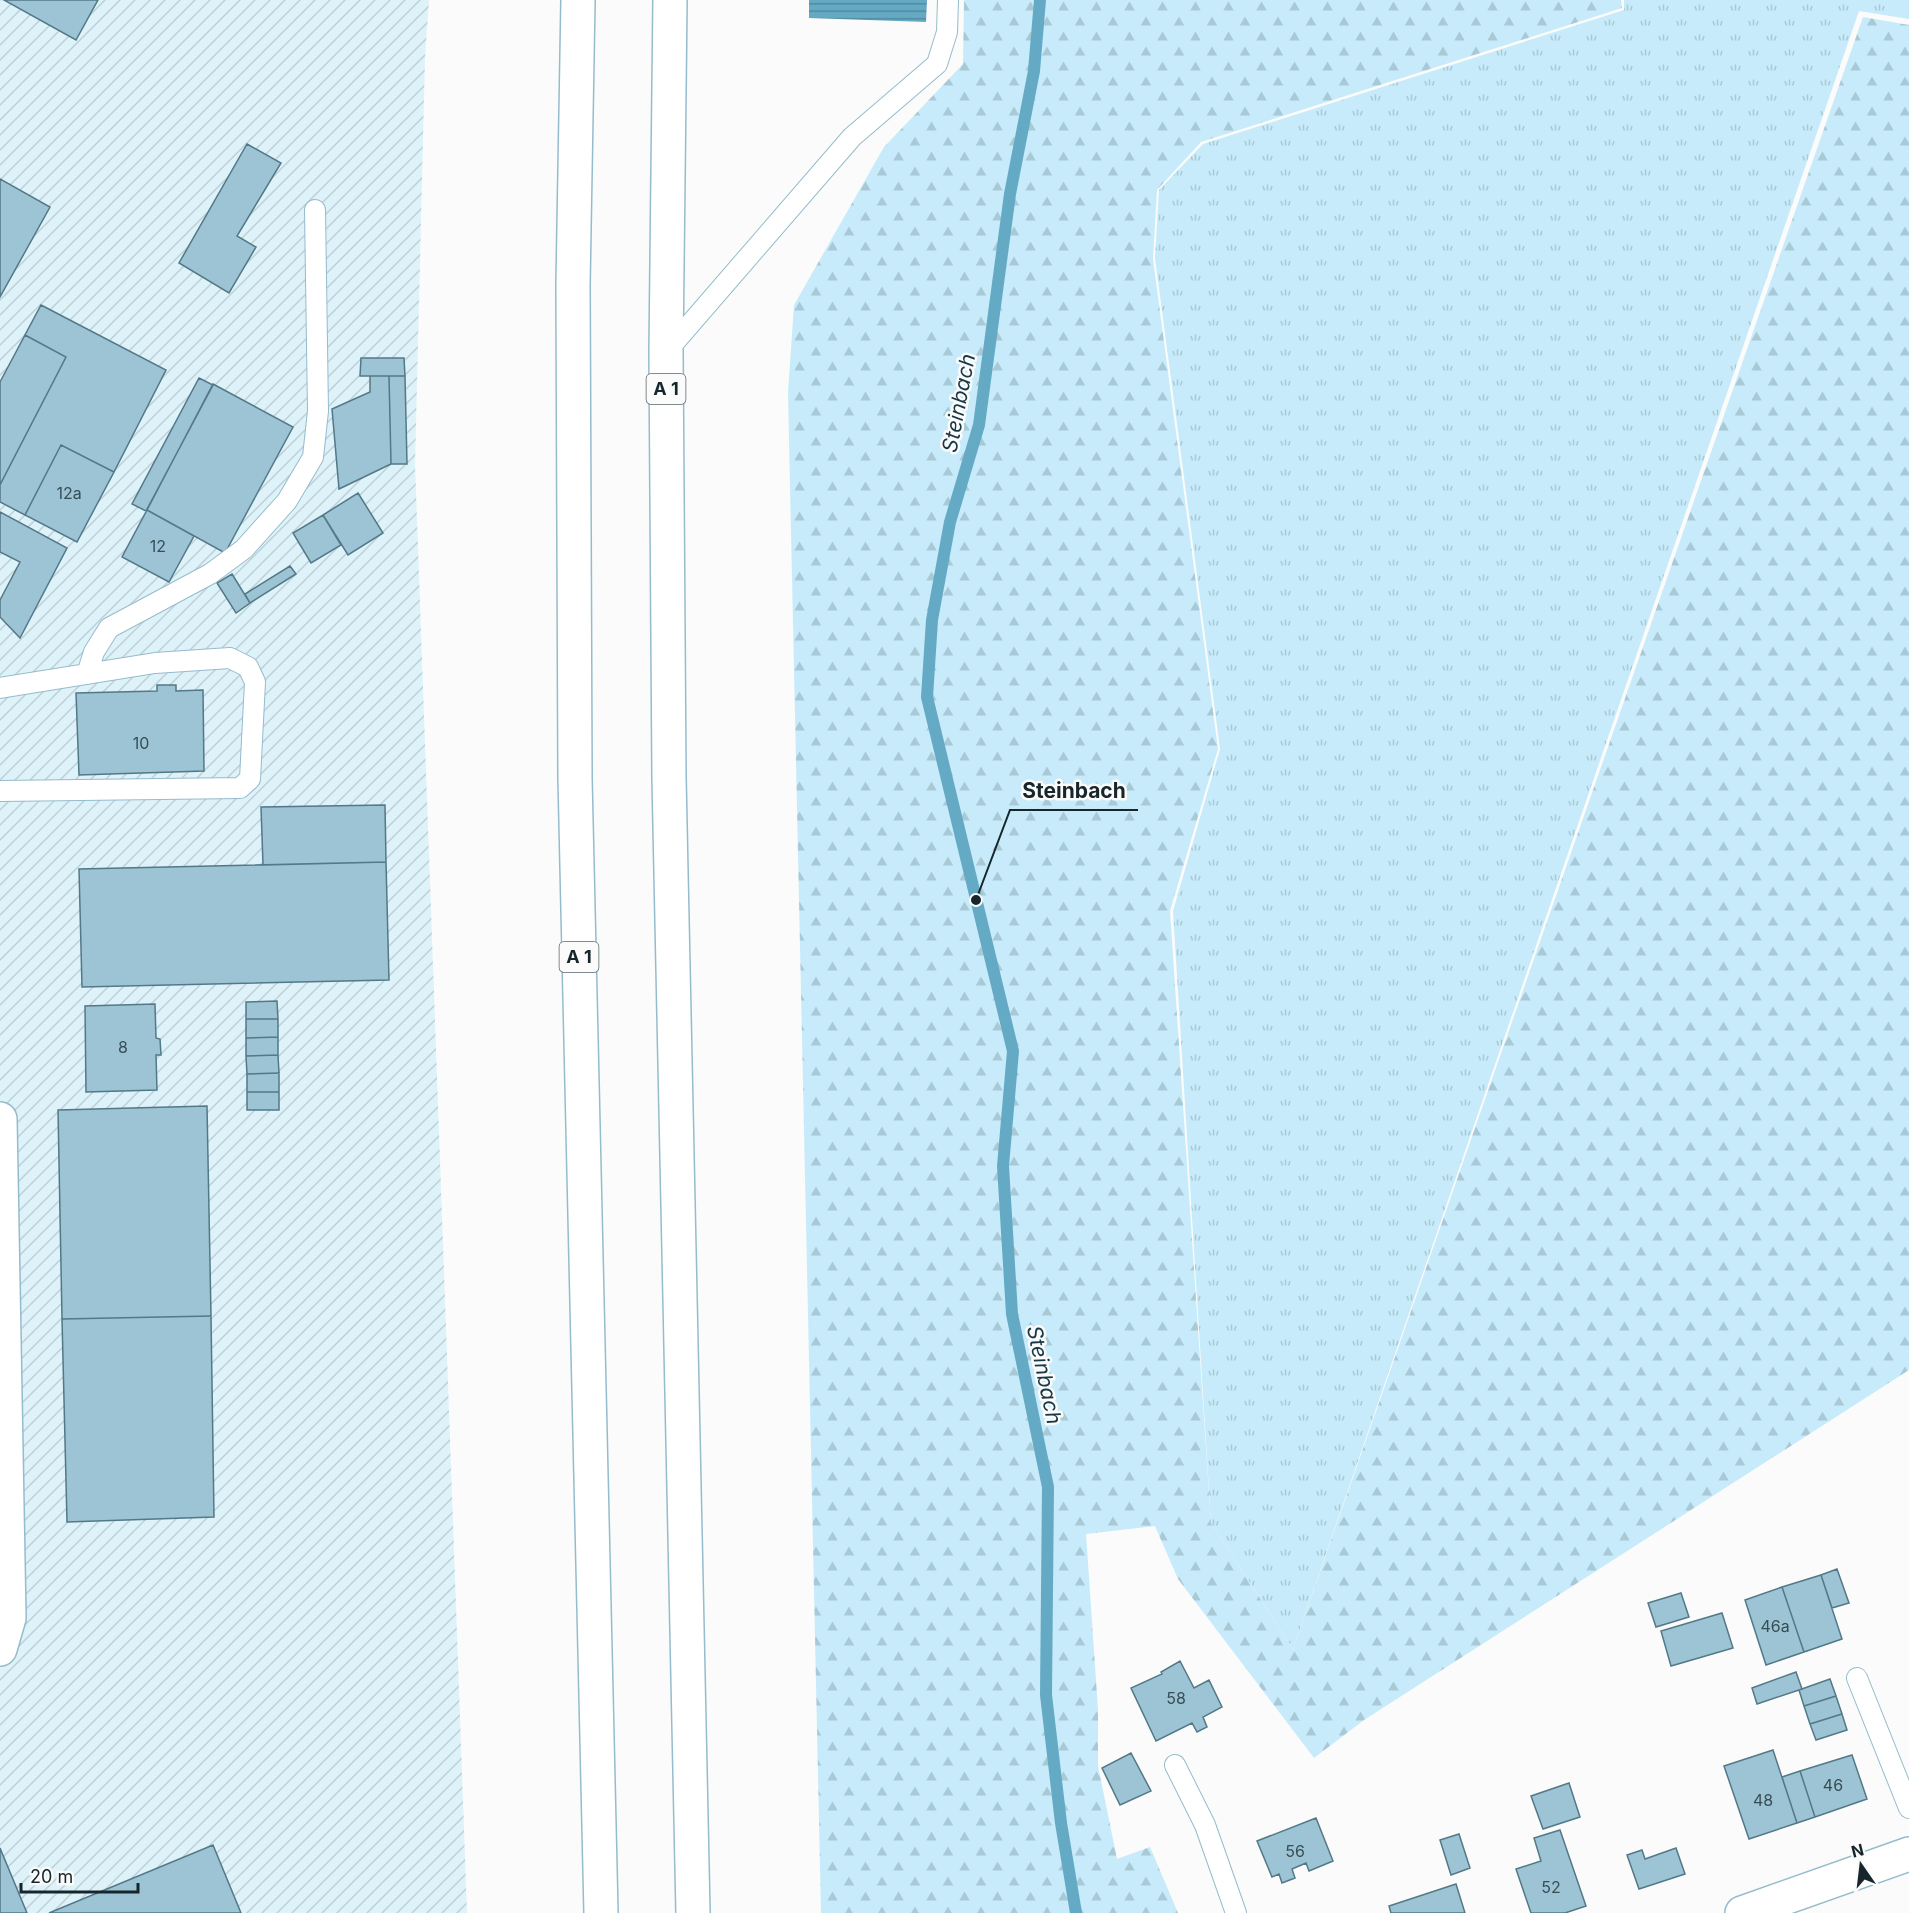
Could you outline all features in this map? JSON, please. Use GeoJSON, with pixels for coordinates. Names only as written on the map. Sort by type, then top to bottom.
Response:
{"type":"FeatureCollection","features":[{"type":"Feature","properties":{"kind":"main road","name":"A 1"},"geometry":{"type":"LineString","coordinates":[[578,0],[573,285],[575,778],[601,1913]]}},
{"type":"Feature","properties":{"kind":"main road","name":"A 1"},"geometry":{"type":"LineString","coordinates":[[670,0],[666,352],[669,778],[693,1913]]}},
{"type":"Feature","properties":{"kind":"main road"},"geometry":{"type":"LineString","coordinates":[[0,1119],[9,1618],[0,1649]]}},
{"type":"Feature","properties":{"kind":"main road"},"geometry":{"type":"LineString","coordinates":[[1742,1913],[1909,1854]]}},
{"type":"Feature","properties":{"kind":"lane"},"geometry":{"type":"LineString","coordinates":[[666,352],[852,137],[937,64],[947,32],[948,0]]}},
{"type":"Feature","properties":{"kind":"lane"},"geometry":{"type":"LineString","coordinates":[[87,674],[94,652],[109,628],[210,574],[244,549],[287,501],[313,457],[318,411],[315,210]]}},
{"type":"Feature","properties":{"kind":"lane"},"geometry":{"type":"LineString","coordinates":[[0,688],[155,663],[230,658],[248,667],[255,682],[250,779],[240,788],[0,791]]}},
{"type":"Feature","properties":{"kind":"lane"},"geometry":{"type":"LineString","coordinates":[[1857,1678],[1909,1808]]}},
{"type":"Feature","properties":{"kind":"lane"},"geometry":{"type":"LineString","coordinates":[[1175,1765],[1205,1825],[1236,1913]]}},
{"type":"Feature","properties":{"kind":"shaded area"},"geometry":{"type":"Polygon","coordinates":[[[0,0],[429,0],[425,57],[415,465],[467,1913],[0,1913],[0,0]]]}},
{"type":"Feature","properties":{"kind":"green space"},"geometry":{"type":"Polygon","coordinates":[[[964,0],[1621,0],[1622,8],[1201,142],[1157,190],[1153,259],[1218,749],[1170,911],[1211,1523],[1293,1649],[1863,17],[1909,25],[1909,1370],[1364,1720],[1314,1758],[1178,1579],[1155,1526],[1086,1534],[1098,1710],[1098,1766],[1117,1859],[1150,1847],[1178,1913],[821,1913],[788,393],[794,305],[884,147],[963,64],[964,0]]]}},
{"type":"Feature","properties":{"kind":"green space"},"geometry":{"type":"Polygon","coordinates":[[[1624,0],[1909,0],[1909,19],[1859,11],[1293,1649],[1211,1523],[1173,911],[1220,749],[1155,258],[1159,190],[1203,144],[1624,10],[1624,0]]]}},
{"type":"Feature","properties":{"kind":"water"},"geometry":{"type":"Polygon","coordinates":[[[809,0],[927,0],[926,22],[809,18],[809,0]]]}},
{"type":"Feature","properties":{"kind":"building"},"geometry":{"type":"Polygon","coordinates":[[[4,0],[98,0],[76,40],[4,0]]]}},
{"type":"Feature","properties":{"kind":"building"},"geometry":{"type":"Polygon","coordinates":[[[247,144],[281,163],[237,236],[256,247],[229,293],[179,263],[247,144]]]}},
{"type":"Feature","properties":{"kind":"building"},"geometry":{"type":"Polygon","coordinates":[[[0,179],[50,207],[0,297],[0,179]]]}},
{"type":"Feature","properties":{"kind":"building"},"geometry":{"type":"Polygon","coordinates":[[[41,305],[166,370],[114,472],[61,445],[25,515],[0,502],[0,485],[66,357],[25,335],[41,305]]]}},
{"type":"Feature","properties":{"kind":"building"},"geometry":{"type":"Polygon","coordinates":[[[25,335],[66,357],[0,485],[0,382],[25,335]]]}},
{"type":"Feature","properties":{"kind":"building"},"geometry":{"type":"Polygon","coordinates":[[[361,358],[404,358],[405,376],[360,376],[361,358]]]}},
{"type":"Feature","properties":{"kind":"building"},"geometry":{"type":"Polygon","coordinates":[[[370,376],[389,376],[391,464],[339,489],[332,409],[370,392],[370,376]]]}},
{"type":"Feature","properties":{"kind":"building"},"geometry":{"type":"Polygon","coordinates":[[[389,376],[405,376],[407,464],[391,464],[389,376]]]}},
{"type":"Feature","properties":{"kind":"building"},"geometry":{"type":"Polygon","coordinates":[[[199,378],[213,385],[146,511],[132,504],[199,378]]]}},
{"type":"Feature","properties":{"kind":"building"},"geometry":{"type":"Polygon","coordinates":[[[213,384],[293,427],[225,553],[147,510],[213,384]]]}},
{"type":"Feature","properties":{"kind":"building"},"geometry":{"type":"Polygon","coordinates":[[[61,445],[114,472],[77,542],[25,515],[61,445]]]}},
{"type":"Feature","properties":{"kind":"building"},"geometry":{"type":"Polygon","coordinates":[[[358,493],[383,533],[348,555],[323,515],[358,493]]]}},
{"type":"Feature","properties":{"kind":"building"},"geometry":{"type":"Polygon","coordinates":[[[147,510],[194,536],[169,582],[122,557],[147,510]]]}},
{"type":"Feature","properties":{"kind":"building"},"geometry":{"type":"Polygon","coordinates":[[[0,512],[67,548],[20,638],[0,617],[0,600],[20,562],[0,552],[0,512]]]}},
{"type":"Feature","properties":{"kind":"building"},"geometry":{"type":"Polygon","coordinates":[[[323,515],[341,545],[311,563],[293,533],[323,515]]]}},
{"type":"Feature","properties":{"kind":"building"},"geometry":{"type":"Polygon","coordinates":[[[290,566],[296,574],[250,603],[245,594],[290,566]]]}},
{"type":"Feature","properties":{"kind":"building"},"geometry":{"type":"Polygon","coordinates":[[[232,574],[250,603],[236,613],[217,583],[232,574]]]}},
{"type":"Feature","properties":{"kind":"building"},"geometry":{"type":"Polygon","coordinates":[[[157,685],[176,685],[176,691],[203,690],[204,771],[79,775],[76,693],[157,691],[157,685]]]}},
{"type":"Feature","properties":{"kind":"building"},"geometry":{"type":"Polygon","coordinates":[[[385,805],[386,862],[263,865],[261,807],[385,805]]]}},
{"type":"Feature","properties":{"kind":"building"},"geometry":{"type":"Polygon","coordinates":[[[386,862],[389,980],[82,987],[79,869],[386,862]]]}},
{"type":"Feature","properties":{"kind":"building"},"geometry":{"type":"Polygon","coordinates":[[[277,1001],[278,1019],[246,1019],[246,1002],[277,1001]]]}},
{"type":"Feature","properties":{"kind":"building"},"geometry":{"type":"Polygon","coordinates":[[[155,1004],[156,1038],[160,1039],[161,1055],[156,1055],[157,1090],[86,1092],[85,1006],[155,1004]]]}},
{"type":"Feature","properties":{"kind":"building"},"geometry":{"type":"Polygon","coordinates":[[[246,1019],[278,1019],[278,1037],[246,1038],[246,1019]]]}},
{"type":"Feature","properties":{"kind":"building"},"geometry":{"type":"Polygon","coordinates":[[[278,1037],[278,1055],[246,1056],[246,1038],[278,1037]]]}},
{"type":"Feature","properties":{"kind":"building"},"geometry":{"type":"Polygon","coordinates":[[[278,1055],[279,1073],[247,1074],[246,1056],[278,1055]]]}},
{"type":"Feature","properties":{"kind":"building"},"geometry":{"type":"Polygon","coordinates":[[[279,1073],[279,1092],[247,1092],[247,1074],[279,1073]]]}},
{"type":"Feature","properties":{"kind":"building"},"geometry":{"type":"Polygon","coordinates":[[[247,1092],[279,1092],[279,1110],[247,1110],[247,1092]]]}},
{"type":"Feature","properties":{"kind":"building"},"geometry":{"type":"Polygon","coordinates":[[[207,1106],[211,1316],[62,1319],[58,1110],[207,1106]]]}},
{"type":"Feature","properties":{"kind":"building"},"geometry":{"type":"Polygon","coordinates":[[[211,1316],[214,1517],[67,1522],[62,1319],[211,1316]]]}},
{"type":"Feature","properties":{"kind":"building"},"geometry":{"type":"Polygon","coordinates":[[[1837,1569],[1849,1603],[1832,1608],[1821,1575],[1837,1569]]]}},
{"type":"Feature","properties":{"kind":"building"},"geometry":{"type":"Polygon","coordinates":[[[1821,1575],[1842,1639],[1804,1652],[1782,1587],[1821,1575]]]}},
{"type":"Feature","properties":{"kind":"building"},"geometry":{"type":"Polygon","coordinates":[[[1782,1587],[1804,1652],[1766,1665],[1745,1600],[1782,1587]]]}},
{"type":"Feature","properties":{"kind":"building"},"geometry":{"type":"Polygon","coordinates":[[[1681,1593],[1689,1617],[1656,1627],[1648,1603],[1681,1593]]]}},
{"type":"Feature","properties":{"kind":"building"},"geometry":{"type":"Polygon","coordinates":[[[1722,1613],[1733,1648],[1671,1666],[1661,1631],[1722,1613]]]}},
{"type":"Feature","properties":{"kind":"building"},"geometry":{"type":"Polygon","coordinates":[[[1180,1661],[1194,1688],[1209,1680],[1222,1707],[1203,1717],[1207,1727],[1197,1732],[1192,1723],[1156,1741],[1131,1688],[1162,1674],[1161,1672],[1180,1661]]]}},
{"type":"Feature","properties":{"kind":"building"},"geometry":{"type":"Polygon","coordinates":[[[1796,1672],[1802,1689],[1757,1704],[1752,1688],[1796,1672]]]}},
{"type":"Feature","properties":{"kind":"building"},"geometry":{"type":"Polygon","coordinates":[[[1830,1679],[1836,1696],[1804,1706],[1799,1690],[1830,1679]]]}},
{"type":"Feature","properties":{"kind":"building"},"geometry":{"type":"Polygon","coordinates":[[[1836,1696],[1842,1714],[1810,1724],[1804,1706],[1836,1696]]]}},
{"type":"Feature","properties":{"kind":"building"},"geometry":{"type":"Polygon","coordinates":[[[1842,1714],[1847,1730],[1816,1740],[1810,1724],[1842,1714]]]}},
{"type":"Feature","properties":{"kind":"building"},"geometry":{"type":"Polygon","coordinates":[[[1773,1750],[1797,1823],[1749,1839],[1724,1766],[1773,1750]]]}},
{"type":"Feature","properties":{"kind":"building"},"geometry":{"type":"Polygon","coordinates":[[[1131,1753],[1151,1791],[1120,1805],[1102,1768],[1131,1753]]]}},
{"type":"Feature","properties":{"kind":"building"},"geometry":{"type":"Polygon","coordinates":[[[1852,1755],[1867,1799],[1815,1817],[1800,1771],[1852,1755]]]}},
{"type":"Feature","properties":{"kind":"building"},"geometry":{"type":"Polygon","coordinates":[[[1800,1771],[1815,1817],[1797,1823],[1782,1777],[1800,1771]]]}},
{"type":"Feature","properties":{"kind":"building"},"geometry":{"type":"Polygon","coordinates":[[[1569,1783],[1580,1817],[1543,1829],[1531,1796],[1569,1783]]]}},
{"type":"Feature","properties":{"kind":"building"},"geometry":{"type":"Polygon","coordinates":[[[1316,1818],[1333,1861],[1309,1871],[1306,1863],[1292,1869],[1295,1878],[1282,1883],[1279,1874],[1272,1877],[1257,1841],[1316,1818]]]}},
{"type":"Feature","properties":{"kind":"building"},"geometry":{"type":"Polygon","coordinates":[[[1560,1830],[1586,1906],[1565,1913],[1531,1913],[1516,1869],[1541,1861],[1534,1838],[1560,1830]]]}},
{"type":"Feature","properties":{"kind":"building"},"geometry":{"type":"Polygon","coordinates":[[[1459,1834],[1470,1868],[1451,1875],[1440,1840],[1459,1834]]]}},
{"type":"Feature","properties":{"kind":"building"},"geometry":{"type":"Polygon","coordinates":[[[213,1845],[241,1913],[49,1913],[213,1845]]]}},
{"type":"Feature","properties":{"kind":"building"},"geometry":{"type":"Polygon","coordinates":[[[0,1848],[27,1913],[0,1913],[0,1848]]]}},
{"type":"Feature","properties":{"kind":"building"},"geometry":{"type":"Polygon","coordinates":[[[1676,1848],[1685,1874],[1639,1889],[1627,1855],[1642,1850],[1645,1859],[1676,1848]]]}},
{"type":"Feature","properties":{"kind":"building"},"geometry":{"type":"Polygon","coordinates":[[[1456,1884],[1465,1913],[1391,1913],[1389,1906],[1456,1884]]]}},
{"type":"Feature","properties":{"kind":"waterway","name":"Steinbach"},"geometry":{"type":"LineString","coordinates":[[1040,0],[1034,71],[1010,194],[979,425],[950,522],[932,620],[927,697],[1013,1051],[1003,1166],[1012,1314],[1048,1487],[1046,1695],[1061,1823],[1076,1913]]}},
{"type":"Feature","properties":{"kind":"place","name":"Steinbach"},"geometry":{"type":"Point","coordinates":[976,900]}}]}
